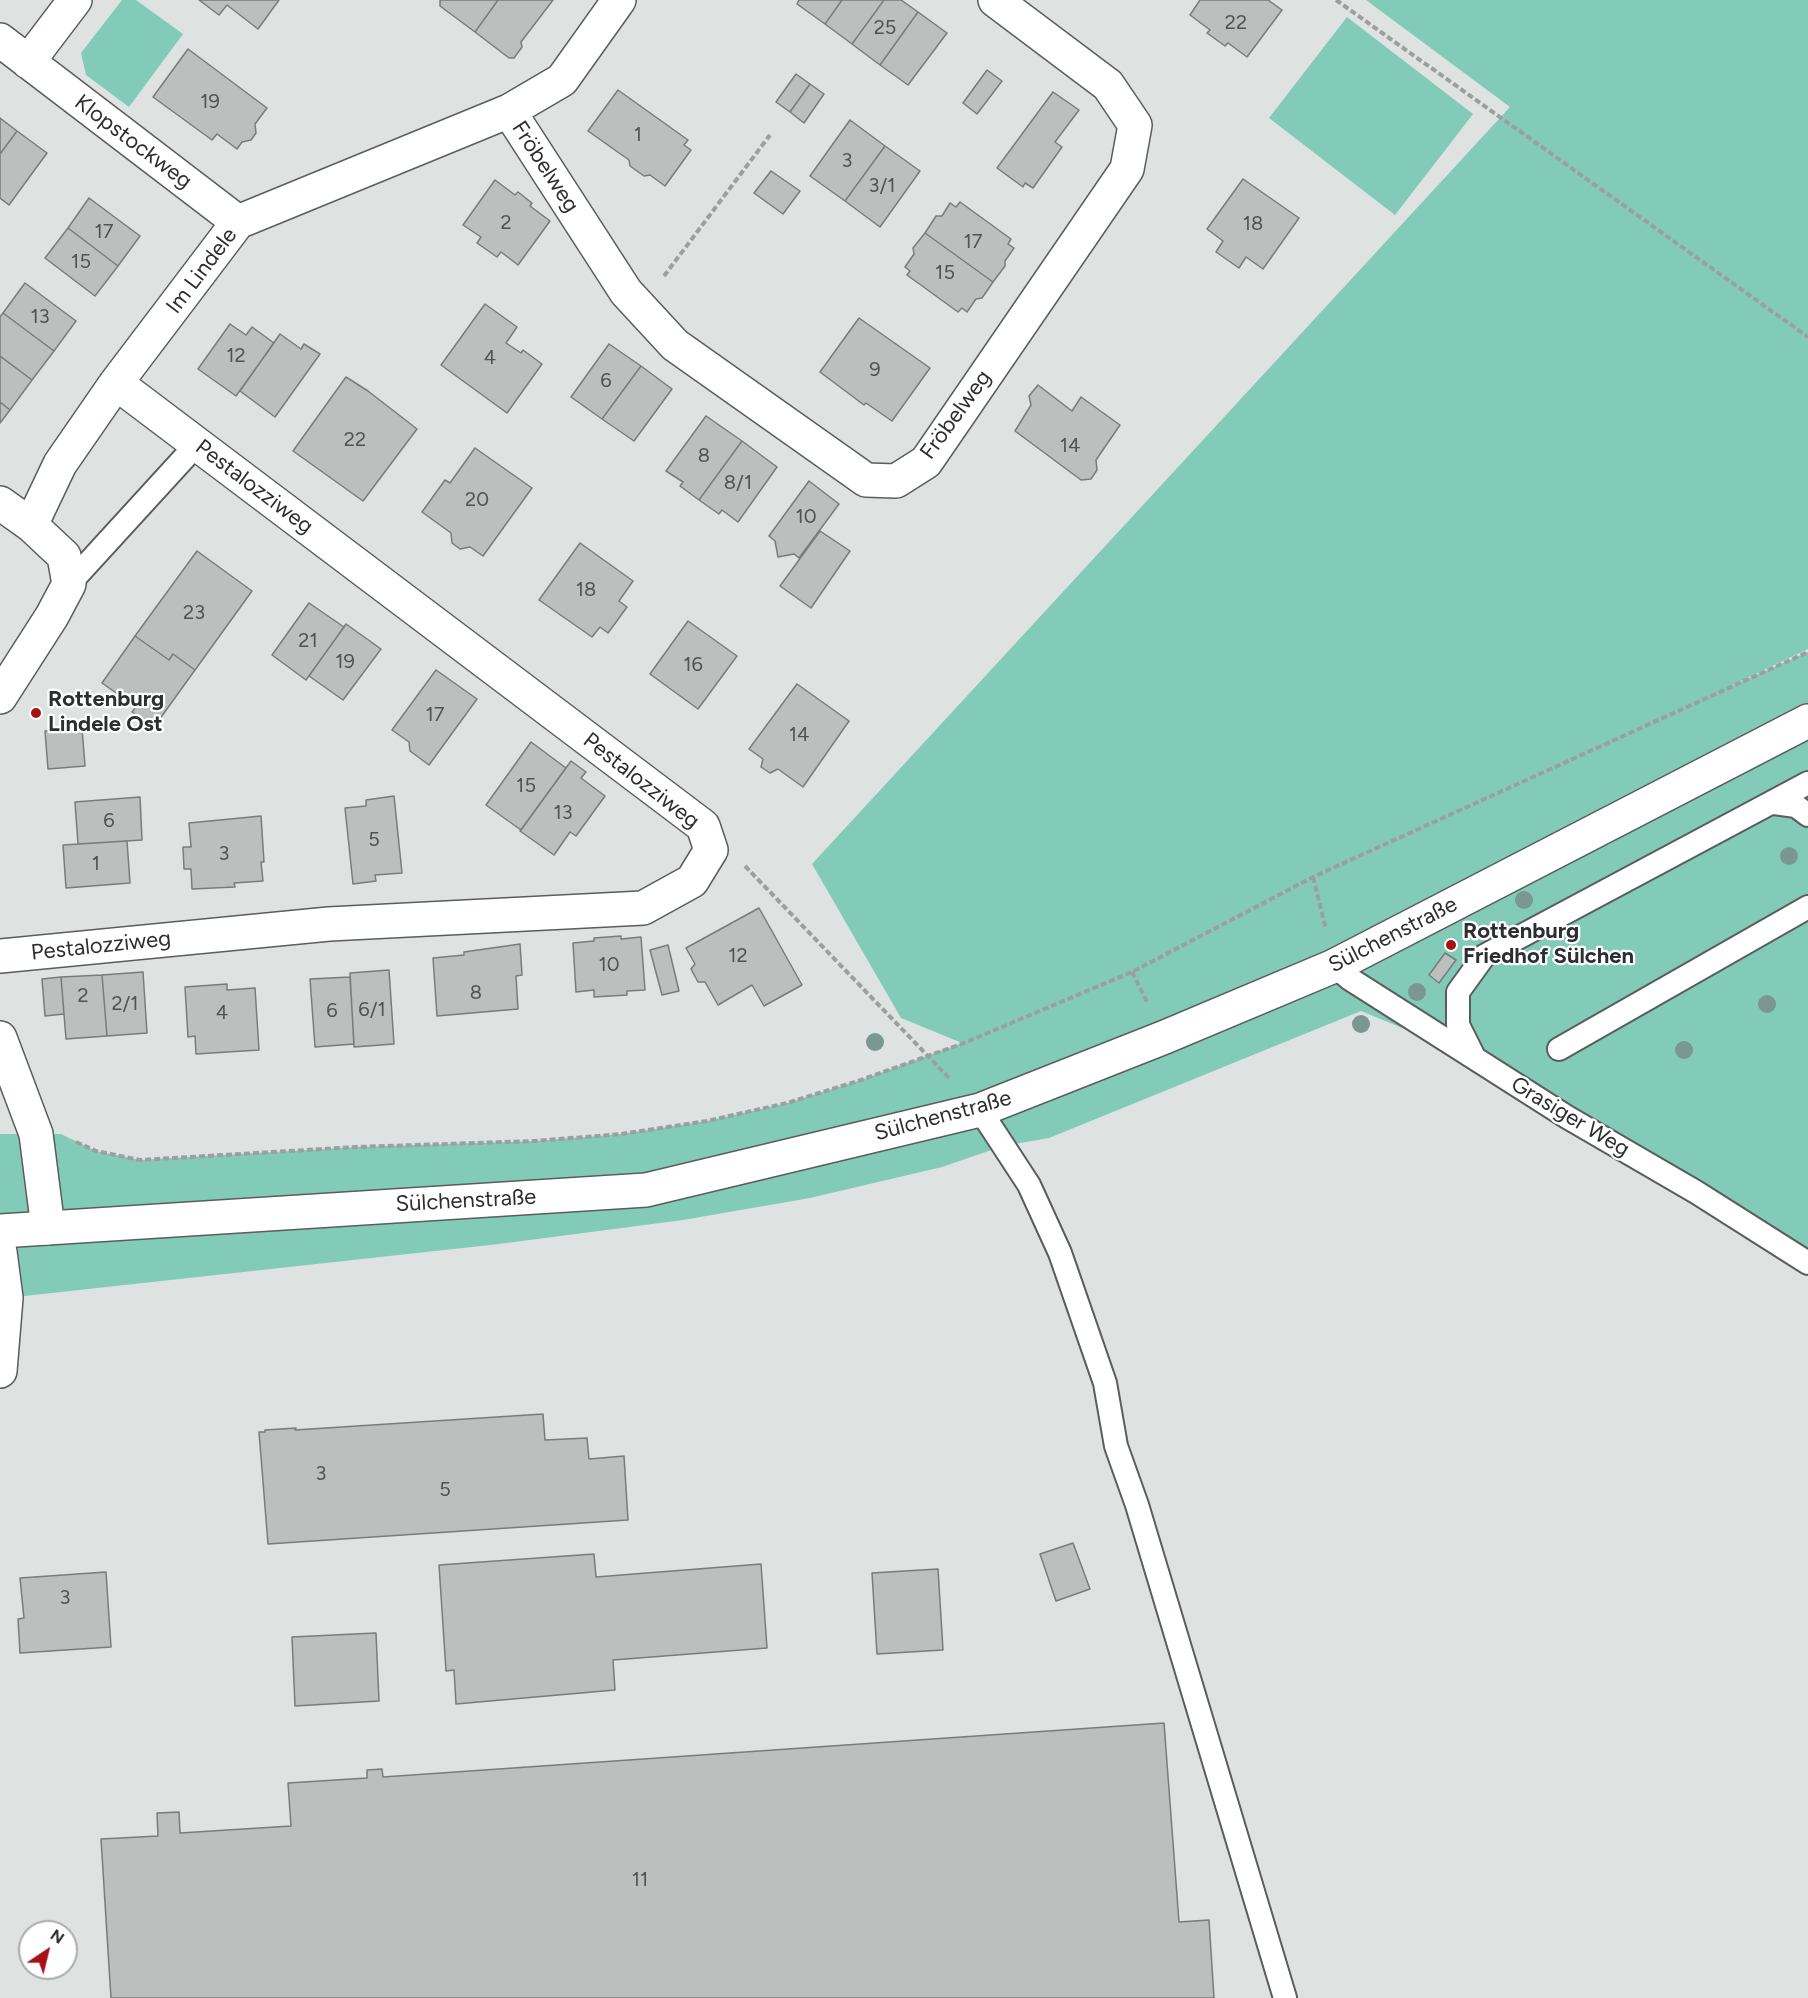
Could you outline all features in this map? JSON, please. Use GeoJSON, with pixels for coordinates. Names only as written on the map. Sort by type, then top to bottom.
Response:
{"type":"FeatureCollection","features":[{"type":"Feature","properties":{"kind":"street"},"geometry":{"type":"LineString","coordinates":[[28,62],[75,0]]}},
{"type":"Feature","properties":{"kind":"street","name":"Im Lindele"},"geometry":{"type":"LineString","coordinates":[[32,525],[60,464],[116,383],[238,222],[509,111],[562,80],[618,0]]}},
{"type":"Feature","properties":{"kind":"street","name":"Fröbelweg"},"geometry":{"type":"LineString","coordinates":[[509,111],[626,292],[675,345],[866,480],[896,481],[926,462],[1127,169],[1135,124],[1108,85],[995,0]]}},
{"type":"Feature","properties":{"kind":"street","name":"Klopstockweg"},"geometry":{"type":"LineString","coordinates":[[0,40],[238,222]]}},
{"type":"Feature","properties":{"kind":"street","name":"Pestalozziweg"},"geometry":{"type":"LineString","coordinates":[[0,956],[329,924],[643,908],[692,881],[711,850],[703,826],[116,383]]}},
{"type":"Feature","properties":{"kind":"street"},"geometry":{"type":"LineString","coordinates":[[0,503],[32,525],[64,556],[69,584],[52,616],[0,697]]}},
{"type":"Feature","properties":{"kind":"street","name":"Sülchenstraße"},"geometry":{"type":"LineString","coordinates":[[0,1231],[646,1190],[980,1110],[1334,966],[1808,721]]}},
{"type":"Feature","properties":{"kind":"street"},"geometry":{"type":"LineString","coordinates":[[0,1038],[36,1134],[48,1228]]}},
{"type":"Feature","properties":{"kind":"street"},"geometry":{"type":"LineString","coordinates":[[0,1252],[6,1298],[0,1371]]}},
{"type":"Feature","properties":{"kind":"lane"},"geometry":{"type":"LineString","coordinates":[[69,584],[197,444]]}},
{"type":"Feature","properties":{"kind":"lane"},"geometry":{"type":"LineString","coordinates":[[1475,1058],[1458,1025],[1458,992],[1484,956],[1808,783]]}},
{"type":"Feature","properties":{"kind":"lane"},"geometry":{"type":"LineString","coordinates":[[1774,802],[1796,806],[1808,815]]}},
{"type":"Feature","properties":{"kind":"lane"},"geometry":{"type":"LineString","coordinates":[[1559,1049],[1808,907]]}},
{"type":"Feature","properties":{"kind":"lane","name":"Grasiger Weg"},"geometry":{"type":"LineString","coordinates":[[1334,966],[1350,979],[1567,1117],[1696,1192],[1808,1263]]}},
{"type":"Feature","properties":{"kind":"lane"},"geometry":{"type":"LineString","coordinates":[[980,1110],[1029,1185],[1064,1264],[1105,1383],[1116,1446],[1137,1505],[1285,1998]]}},
{"type":"Feature","properties":{"kind":"path"},"geometry":{"type":"LineString","coordinates":[[1336,0],[1808,337]]}},
{"type":"Feature","properties":{"kind":"path"},"geometry":{"type":"LineString","coordinates":[[640,307],[770,135]]}},
{"type":"Feature","properties":{"kind":"path"},"geometry":{"type":"LineString","coordinates":[[36,1134],[61,1134],[96,1151],[140,1160],[356,1147],[535,1141],[621,1134],[707,1121],[787,1103],[861,1080],[964,1043],[1132,972],[1313,877],[1808,652]]}},
{"type":"Feature","properties":{"kind":"path"},"geometry":{"type":"LineString","coordinates":[[703,826],[746,867],[980,1110]]}},
{"type":"Feature","properties":{"kind":"path"},"geometry":{"type":"LineString","coordinates":[[1313,877],[1334,966]]}},
{"type":"Feature","properties":{"kind":"green space"},"geometry":{"type":"Polygon","coordinates":[[[122,0],[136,0],[183,34],[129,107],[86,75],[81,53],[122,0]]]}},
{"type":"Feature","properties":{"kind":"green space"},"geometry":{"type":"Polygon","coordinates":[[[1366,0],[1808,0],[1808,649],[1724,689],[1808,652],[1808,1270],[1475,1058],[1361,1011],[1049,1138],[1003,1146],[942,1167],[810,1198],[683,1220],[499,1244],[6,1298],[0,1252],[0,1134],[61,1134],[96,1151],[140,1160],[356,1147],[535,1141],[621,1134],[707,1121],[787,1103],[861,1080],[962,1043],[901,1018],[812,864],[1510,107],[1366,0]]]}},
{"type":"Feature","properties":{"kind":"green space"},"geometry":{"type":"Polygon","coordinates":[[[1347,17],[1473,114],[1395,215],[1269,118],[1347,17]]]}},
{"type":"Feature","properties":{"kind":"building"},"geometry":{"type":"Polygon","coordinates":[[[199,0],[279,0],[258,29],[227,5],[219,15],[199,0]]]}},
{"type":"Feature","properties":{"kind":"building"},"geometry":{"type":"Polygon","coordinates":[[[440,0],[498,0],[475,32],[440,6],[440,0]]]}},
{"type":"Feature","properties":{"kind":"building"},"geometry":{"type":"Polygon","coordinates":[[[498,0],[553,0],[521,42],[522,47],[514,58],[509,58],[475,32],[498,0]]]}},
{"type":"Feature","properties":{"kind":"building"},"geometry":{"type":"Polygon","coordinates":[[[799,0],[842,0],[825,24],[797,4],[799,0]]]}},
{"type":"Feature","properties":{"kind":"building"},"geometry":{"type":"Polygon","coordinates":[[[842,0],[884,0],[852,44],[825,24],[842,0]]]}},
{"type":"Feature","properties":{"kind":"building"},"geometry":{"type":"Polygon","coordinates":[[[884,0],[901,0],[918,12],[880,65],[852,44],[884,0]]]}},
{"type":"Feature","properties":{"kind":"building"},"geometry":{"type":"Polygon","coordinates":[[[1200,0],[1268,0],[1282,10],[1247,57],[1228,43],[1225,46],[1207,33],[1210,30],[1190,15],[1200,0]]]}},
{"type":"Feature","properties":{"kind":"building"},"geometry":{"type":"Polygon","coordinates":[[[918,12],[947,33],[908,85],[880,65],[918,12]]]}},
{"type":"Feature","properties":{"kind":"building"},"geometry":{"type":"Polygon","coordinates":[[[188,49],[267,108],[255,124],[256,133],[251,140],[242,142],[237,149],[217,134],[212,140],[153,97],[188,49]]]}},
{"type":"Feature","properties":{"kind":"building"},"geometry":{"type":"Polygon","coordinates":[[[987,70],[1002,81],[977,114],[963,103],[987,70]]]}},
{"type":"Feature","properties":{"kind":"building"},"geometry":{"type":"Polygon","coordinates":[[[796,74],[810,84],[790,112],[776,102],[796,74]]]}},
{"type":"Feature","properties":{"kind":"building"},"geometry":{"type":"Polygon","coordinates":[[[810,84],[824,94],[804,123],[790,112],[810,84]]]}},
{"type":"Feature","properties":{"kind":"building"},"geometry":{"type":"Polygon","coordinates":[[[618,90],[688,140],[684,145],[691,150],[665,186],[650,175],[644,176],[630,166],[629,160],[588,131],[618,90]]]}},
{"type":"Feature","properties":{"kind":"building"},"geometry":{"type":"Polygon","coordinates":[[[1053,92],[1079,110],[1055,142],[1062,147],[1033,188],[1025,183],[1023,187],[997,168],[1053,92]]]}},
{"type":"Feature","properties":{"kind":"building"},"geometry":{"type":"Polygon","coordinates":[[[0,118],[17,131],[0,154],[0,118]]]}},
{"type":"Feature","properties":{"kind":"building"},"geometry":{"type":"Polygon","coordinates":[[[850,120],[885,146],[845,201],[810,176],[850,120]]]}},
{"type":"Feature","properties":{"kind":"building"},"geometry":{"type":"Polygon","coordinates":[[[17,131],[47,153],[9,205],[0,198],[0,154],[17,131]]]}},
{"type":"Feature","properties":{"kind":"building"},"geometry":{"type":"Polygon","coordinates":[[[885,146],[920,171],[880,227],[845,201],[885,146]]]}},
{"type":"Feature","properties":{"kind":"building"},"geometry":{"type":"Polygon","coordinates":[[[771,171],[800,191],[783,214],[754,193],[771,171]]]}},
{"type":"Feature","properties":{"kind":"building"},"geometry":{"type":"Polygon","coordinates":[[[1243,179],[1299,218],[1263,269],[1246,257],[1239,268],[1216,252],[1223,241],[1207,229],[1243,179]]]}},
{"type":"Feature","properties":{"kind":"building"},"geometry":{"type":"Polygon","coordinates":[[[495,180],[515,195],[518,192],[532,203],[530,206],[550,221],[518,265],[501,252],[497,257],[477,243],[481,237],[463,225],[495,180]]]}},
{"type":"Feature","properties":{"kind":"building"},"geometry":{"type":"Polygon","coordinates":[[[89,198],[140,236],[118,266],[68,228],[89,198]]]}},
{"type":"Feature","properties":{"kind":"building"},"geometry":{"type":"Polygon","coordinates":[[[960,202],[1011,239],[1008,244],[1014,248],[1005,261],[1005,266],[993,282],[925,233],[936,216],[942,216],[950,203],[956,207],[960,202]]]}},
{"type":"Feature","properties":{"kind":"building"},"geometry":{"type":"Polygon","coordinates":[[[68,228],[118,266],[95,296],[45,258],[68,228]]]}},
{"type":"Feature","properties":{"kind":"building"},"geometry":{"type":"Polygon","coordinates":[[[925,233],[993,282],[982,298],[976,299],[967,312],[962,308],[958,312],[907,275],[910,271],[905,267],[914,254],[913,248],[925,233]]]}},
{"type":"Feature","properties":{"kind":"building"},"geometry":{"type":"Polygon","coordinates":[[[25,283],[76,321],[54,351],[3,313],[25,283]]]}},
{"type":"Feature","properties":{"kind":"building"},"geometry":{"type":"Polygon","coordinates":[[[485,304],[517,327],[506,343],[521,353],[523,350],[542,364],[507,413],[441,365],[485,304]]]}},
{"type":"Feature","properties":{"kind":"building"},"geometry":{"type":"Polygon","coordinates":[[[3,313],[54,351],[32,380],[0,356],[0,317],[3,313]]]}},
{"type":"Feature","properties":{"kind":"building"},"geometry":{"type":"Polygon","coordinates":[[[859,318],[930,368],[892,421],[866,403],[864,405],[820,372],[859,318]]]}},
{"type":"Feature","properties":{"kind":"building"},"geometry":{"type":"Polygon","coordinates":[[[230,324],[246,335],[252,327],[274,343],[236,396],[198,369],[230,324]]]}},
{"type":"Feature","properties":{"kind":"building"},"geometry":{"type":"Polygon","coordinates":[[[280,334],[301,349],[304,344],[320,354],[275,417],[240,391],[280,334]]]}},
{"type":"Feature","properties":{"kind":"building"},"geometry":{"type":"Polygon","coordinates":[[[609,344],[641,366],[602,419],[571,397],[609,344]]]}},
{"type":"Feature","properties":{"kind":"building"},"geometry":{"type":"Polygon","coordinates":[[[0,356],[32,380],[10,410],[0,402],[0,356]]]}},
{"type":"Feature","properties":{"kind":"building"},"geometry":{"type":"Polygon","coordinates":[[[641,366],[672,389],[634,441],[602,419],[641,366]]]}},
{"type":"Feature","properties":{"kind":"building"},"geometry":{"type":"Polygon","coordinates":[[[346,377],[417,429],[363,501],[293,451],[346,377]]]}},
{"type":"Feature","properties":{"kind":"building"},"geometry":{"type":"Polygon","coordinates":[[[1038,385],[1072,411],[1081,397],[1120,425],[1096,460],[1097,470],[1091,479],[1081,480],[1015,431],[1031,405],[1029,396],[1038,385]]]}},
{"type":"Feature","properties":{"kind":"building"},"geometry":{"type":"Polygon","coordinates":[[[0,402],[10,410],[0,423],[0,402]]]}},
{"type":"Feature","properties":{"kind":"building"},"geometry":{"type":"Polygon","coordinates":[[[706,416],[742,441],[699,500],[680,486],[683,482],[666,471],[706,416]]]}},
{"type":"Feature","properties":{"kind":"building"},"geometry":{"type":"Polygon","coordinates":[[[742,441],[777,467],[738,522],[722,510],[719,514],[699,500],[742,441]]]}},
{"type":"Feature","properties":{"kind":"building"},"geometry":{"type":"Polygon","coordinates":[[[475,448],[532,488],[483,556],[470,547],[460,549],[452,543],[451,533],[422,512],[445,480],[450,483],[475,448]]]}},
{"type":"Feature","properties":{"kind":"building"},"geometry":{"type":"Polygon","coordinates":[[[809,481],[839,504],[799,558],[794,554],[778,557],[775,541],[769,536],[809,481]]]}},
{"type":"Feature","properties":{"kind":"building"},"geometry":{"type":"Polygon","coordinates":[[[820,531],[850,551],[811,608],[780,586],[820,531]]]}},
{"type":"Feature","properties":{"kind":"building"},"geometry":{"type":"Polygon","coordinates":[[[580,543],[633,581],[619,601],[627,607],[608,633],[600,627],[592,637],[539,600],[580,543]]]}},
{"type":"Feature","properties":{"kind":"building"},"geometry":{"type":"Polygon","coordinates":[[[197,551],[252,591],[195,670],[173,654],[169,660],[135,636],[197,551]]]}},
{"type":"Feature","properties":{"kind":"building"},"geometry":{"type":"Polygon","coordinates":[[[309,603],[344,627],[306,680],[272,655],[309,603]]]}},
{"type":"Feature","properties":{"kind":"building"},"geometry":{"type":"Polygon","coordinates":[[[688,621],[737,656],[698,709],[650,674],[688,621]]]}},
{"type":"Feature","properties":{"kind":"building"},"geometry":{"type":"Polygon","coordinates":[[[346,624],[381,649],[343,700],[309,676],[346,624]]]}},
{"type":"Feature","properties":{"kind":"building"},"geometry":{"type":"Polygon","coordinates":[[[135,636],[169,660],[173,654],[195,670],[154,727],[132,712],[136,707],[102,683],[135,636]]]}},
{"type":"Feature","properties":{"kind":"building"},"geometry":{"type":"Polygon","coordinates":[[[436,670],[477,699],[429,765],[410,751],[409,742],[392,730],[436,670]]]}},
{"type":"Feature","properties":{"kind":"building"},"geometry":{"type":"Polygon","coordinates":[[[797,684],[849,721],[803,787],[778,769],[770,773],[761,767],[763,759],[749,749],[797,684]]]}},
{"type":"Feature","properties":{"kind":"building"},"geometry":{"type":"Polygon","coordinates":[[[82,728],[85,766],[48,769],[45,731],[82,728]]]}},
{"type":"Feature","properties":{"kind":"building"},"geometry":{"type":"Polygon","coordinates":[[[531,742],[566,768],[521,830],[486,805],[531,742]]]}},
{"type":"Feature","properties":{"kind":"building"},"geometry":{"type":"Polygon","coordinates":[[[571,761],[586,772],[581,778],[605,796],[576,836],[570,832],[554,855],[520,831],[571,761]]]}},
{"type":"Feature","properties":{"kind":"building"},"geometry":{"type":"Polygon","coordinates":[[[394,796],[402,873],[375,875],[376,881],[353,884],[345,808],[366,806],[366,800],[394,796]]]}},
{"type":"Feature","properties":{"kind":"building"},"geometry":{"type":"Polygon","coordinates":[[[140,797],[142,840],[78,844],[75,802],[140,797]]]}},
{"type":"Feature","properties":{"kind":"building"},"geometry":{"type":"Polygon","coordinates":[[[261,816],[263,881],[234,883],[235,887],[192,889],[191,869],[184,869],[183,847],[191,847],[189,823],[261,816]]]}},
{"type":"Feature","properties":{"kind":"building"},"geometry":{"type":"Polygon","coordinates":[[[127,841],[130,883],[66,888],[63,845],[127,841]]]}},
{"type":"Feature","properties":{"kind":"building"},"geometry":{"type":"Polygon","coordinates":[[[759,908],[802,985],[764,1006],[752,985],[718,1005],[705,982],[698,982],[691,969],[695,964],[686,948],[759,908]]]}},
{"type":"Feature","properties":{"kind":"building"},"geometry":{"type":"Polygon","coordinates":[[[621,936],[621,939],[641,937],[645,990],[627,991],[627,995],[594,997],[594,990],[576,992],[573,943],[594,941],[594,938],[621,936]]]}},
{"type":"Feature","properties":{"kind":"building"},"geometry":{"type":"Polygon","coordinates":[[[520,944],[522,975],[516,976],[518,1009],[437,1016],[433,958],[464,955],[464,952],[520,944]]]}},
{"type":"Feature","properties":{"kind":"building"},"geometry":{"type":"Polygon","coordinates":[[[668,945],[679,991],[662,995],[650,950],[668,945]]]}},
{"type":"Feature","properties":{"kind":"building"},"geometry":{"type":"Polygon","coordinates":[[[1445,953],[1456,960],[1439,983],[1429,975],[1445,953]]]}},
{"type":"Feature","properties":{"kind":"building"},"geometry":{"type":"Polygon","coordinates":[[[389,970],[394,1044],[354,1047],[350,973],[389,970]]]}},
{"type":"Feature","properties":{"kind":"building"},"geometry":{"type":"Polygon","coordinates":[[[143,972],[147,1033],[107,1036],[102,975],[143,972]]]}},
{"type":"Feature","properties":{"kind":"building"},"geometry":{"type":"Polygon","coordinates":[[[102,975],[107,1036],[66,1039],[61,977],[102,975]]]}},
{"type":"Feature","properties":{"kind":"building"},"geometry":{"type":"Polygon","coordinates":[[[61,977],[64,1014],[45,1016],[42,979],[61,977]]]}},
{"type":"Feature","properties":{"kind":"building"},"geometry":{"type":"Polygon","coordinates":[[[350,977],[354,1044],[315,1047],[310,979],[350,977]]]}},
{"type":"Feature","properties":{"kind":"building"},"geometry":{"type":"Polygon","coordinates":[[[227,984],[227,990],[255,988],[259,1050],[196,1054],[195,1036],[188,1037],[185,987],[227,984]]]}},
{"type":"Feature","properties":{"kind":"building"},"geometry":{"type":"Polygon","coordinates":[[[543,1414],[545,1440],[587,1438],[589,1459],[624,1456],[628,1520],[268,1544],[259,1432],[543,1414]]]}},
{"type":"Feature","properties":{"kind":"building"},"geometry":{"type":"Polygon","coordinates":[[[1073,1543],[1090,1589],[1056,1601],[1040,1554],[1073,1543]]]}},
{"type":"Feature","properties":{"kind":"building"},"geometry":{"type":"Polygon","coordinates":[[[594,1554],[596,1577],[761,1564],[767,1648],[613,1660],[615,1690],[456,1704],[454,1670],[446,1671],[439,1565],[594,1554]]]}},
{"type":"Feature","properties":{"kind":"building"},"geometry":{"type":"Polygon","coordinates":[[[938,1569],[943,1650],[877,1654],[872,1573],[938,1569]]]}},
{"type":"Feature","properties":{"kind":"building"},"geometry":{"type":"Polygon","coordinates":[[[106,1572],[111,1647],[20,1653],[18,1619],[24,1618],[20,1578],[106,1572]]]}},
{"type":"Feature","properties":{"kind":"building"},"geometry":{"type":"Polygon","coordinates":[[[376,1633],[379,1701],[295,1706],[292,1637],[376,1633]]]}},
{"type":"Feature","properties":{"kind":"building"},"geometry":{"type":"Polygon","coordinates":[[[1164,1723],[1179,1922],[1209,1920],[1214,1998],[111,1998],[101,1839],[158,1836],[157,1813],[179,1812],[180,1833],[291,1826],[288,1783],[367,1778],[367,1770],[382,1769],[383,1777],[1164,1723]]]}},
{"type":"Feature","properties":{"kind":"place","name":"Rottenburg Lindele Ost"},"geometry":{"type":"Point","coordinates":[36,713]}},
{"type":"Feature","properties":{"kind":"place","name":"Rottenburg Friedhof Sülchen"},"geometry":{"type":"Point","coordinates":[1451,945]}}]}
